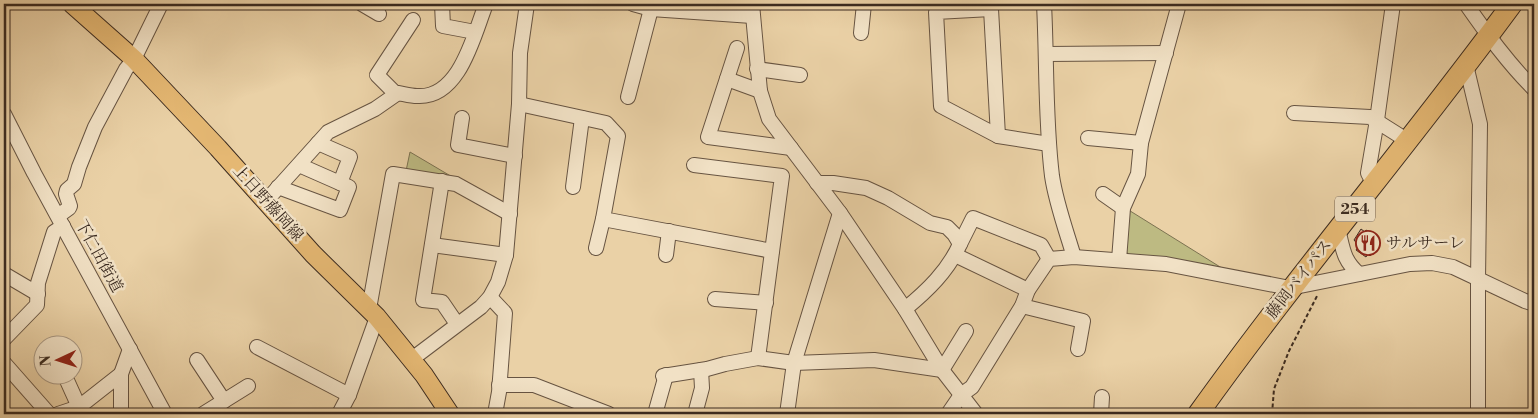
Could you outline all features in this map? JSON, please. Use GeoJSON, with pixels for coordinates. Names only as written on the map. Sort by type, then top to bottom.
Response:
{"type":"FeatureCollection","features":[{"type":"Feature","properties":{"kind":"highway","name":"藤岡バイパス"},"geometry":{"type":"LineString","coordinates":[[1198,414],[1290,288],[1374,185],[1512,4]]}},
{"type":"Feature","properties":{"kind":"main road","name":"上日野藤岡線"},"geometry":{"type":"LineString","coordinates":[[72,4],[134,59],[313,254],[373,313],[412,359],[450,414]]}},
{"type":"Feature","properties":{"kind":"street"},"geometry":{"type":"LineString","coordinates":[[4,339],[37,305],[38,284],[54,232],[70,206],[66,194],[74,184],[96,127],[162,4]]}},
{"type":"Feature","properties":{"kind":"street"},"geometry":{"type":"LineString","coordinates":[[362,4],[379,14]]}},
{"type":"Feature","properties":{"kind":"street"},"geometry":{"type":"LineString","coordinates":[[442,4],[443,26],[475,32]]}},
{"type":"Feature","properties":{"kind":"street"},"geometry":{"type":"LineString","coordinates":[[266,201],[328,132],[363,115],[398,93],[419,96],[433,93],[448,85],[460,71],[486,4]]}},
{"type":"Feature","properties":{"kind":"street"},"geometry":{"type":"LineString","coordinates":[[412,359],[481,307],[490,297],[498,282],[506,255],[519,104],[520,53],[527,4]]}},
{"type":"Feature","properties":{"kind":"street"},"geometry":{"type":"LineString","coordinates":[[633,4],[651,9],[752,10],[760,91],[769,119],[840,213],[905,309],[942,370],[976,414]]}},
{"type":"Feature","properties":{"kind":"street"},"geometry":{"type":"LineString","coordinates":[[861,33],[864,4]]}},
{"type":"Feature","properties":{"kind":"street"},"geometry":{"type":"LineString","coordinates":[[1044,4],[1049,144],[1053,178],[1074,257]]}},
{"type":"Feature","properties":{"kind":"street"},"geometry":{"type":"LineString","coordinates":[[1119,260],[1123,208],[1138,174],[1142,143],[1179,4]]}},
{"type":"Feature","properties":{"kind":"street"},"geometry":{"type":"LineString","coordinates":[[1374,185],[1368,173],[1393,4]]}},
{"type":"Feature","properties":{"kind":"street"},"geometry":{"type":"LineString","coordinates":[[1466,4],[1488,36],[1534,89]]}},
{"type":"Feature","properties":{"kind":"street"},"geometry":{"type":"LineString","coordinates":[[998,136],[991,6],[936,12],[941,106],[998,136],[1049,144]]}},
{"type":"Feature","properties":{"kind":"street"},"geometry":{"type":"LineString","coordinates":[[628,98],[651,9]]}},
{"type":"Feature","properties":{"kind":"street"},"geometry":{"type":"LineString","coordinates":[[396,94],[376,75],[412,20]]}},
{"type":"Feature","properties":{"kind":"street"},"geometry":{"type":"LineString","coordinates":[[737,48],[708,137],[791,148]]}},
{"type":"Feature","properties":{"kind":"street"},"geometry":{"type":"LineString","coordinates":[[1047,54],[1166,53]]}},
{"type":"Feature","properties":{"kind":"street"},"geometry":{"type":"LineString","coordinates":[[1466,65],[1480,124],[1478,414]]}},
{"type":"Feature","properties":{"kind":"street"},"geometry":{"type":"LineString","coordinates":[[757,69],[800,75]]}},
{"type":"Feature","properties":{"kind":"street"},"geometry":{"type":"LineString","coordinates":[[727,79],[760,91]]}},
{"type":"Feature","properties":{"kind":"street"},"geometry":{"type":"LineString","coordinates":[[519,104],[606,123],[618,136],[596,248]]}},
{"type":"Feature","properties":{"kind":"street"},"geometry":{"type":"LineString","coordinates":[[1294,113],[1370,117],[1408,141]]}},
{"type":"Feature","properties":{"kind":"street","name":"下仁田街道"},"geometry":{"type":"LineString","coordinates":[[4,114],[8,131],[60,221],[165,414]]}},
{"type":"Feature","properties":{"kind":"street"},"geometry":{"type":"LineString","coordinates":[[462,118],[458,145],[515,156]]}},
{"type":"Feature","properties":{"kind":"street"},"geometry":{"type":"LineString","coordinates":[[573,187],[582,118]]}},
{"type":"Feature","properties":{"kind":"street"},"geometry":{"type":"LineString","coordinates":[[1088,138],[1142,143]]}},
{"type":"Feature","properties":{"kind":"street"},"geometry":{"type":"LineString","coordinates":[[318,143],[350,158],[340,183]]}},
{"type":"Feature","properties":{"kind":"street"},"geometry":{"type":"LineString","coordinates":[[278,187],[340,210],[349,186],[298,165]]}},
{"type":"Feature","properties":{"kind":"street"},"geometry":{"type":"LineString","coordinates":[[694,165],[782,176],[758,358]]}},
{"type":"Feature","properties":{"kind":"street"},"geometry":{"type":"LineString","coordinates":[[339,414],[349,395],[373,313],[393,174],[456,184],[510,214]]}},
{"type":"Feature","properties":{"kind":"street"},"geometry":{"type":"LineString","coordinates":[[442,182],[423,300],[442,302],[458,324]]}},
{"type":"Feature","properties":{"kind":"street"},"geometry":{"type":"LineString","coordinates":[[817,183],[833,183],[866,188],[930,222],[946,227],[954,234],[958,250],[1028,290]]}},
{"type":"Feature","properties":{"kind":"street"},"geometry":{"type":"LineString","coordinates":[[1103,194],[1123,208]]}},
{"type":"Feature","properties":{"kind":"street"},"geometry":{"type":"LineString","coordinates":[[787,414],[794,363],[840,213]]}},
{"type":"Feature","properties":{"kind":"street"},"geometry":{"type":"LineString","coordinates":[[905,309],[931,288],[958,250],[973,218],[1041,245],[1049,259]]}},
{"type":"Feature","properties":{"kind":"street"},"geometry":{"type":"LineString","coordinates":[[603,219],[772,251]]}},
{"type":"Feature","properties":{"kind":"street"},"geometry":{"type":"LineString","coordinates":[[1338,229],[1344,258],[1359,274]]}},
{"type":"Feature","properties":{"kind":"street"},"geometry":{"type":"LineString","coordinates":[[666,254],[669,231]]}},
{"type":"Feature","properties":{"kind":"street"},"geometry":{"type":"LineString","coordinates":[[432,245],[506,255]]}},
{"type":"Feature","properties":{"kind":"street"},"geometry":{"type":"LineString","coordinates":[[1049,259],[1074,257],[1166,264],[1290,288],[1410,264],[1432,263],[1453,267],[1525,302],[1534,304]]}},
{"type":"Feature","properties":{"kind":"street"},"geometry":{"type":"LineString","coordinates":[[948,414],[961,395],[972,387],[1022,306],[1028,290],[1049,259]]}},
{"type":"Feature","properties":{"kind":"street"},"geometry":{"type":"LineString","coordinates":[[4,274],[38,294]]}},
{"type":"Feature","properties":{"kind":"street"},"geometry":{"type":"LineString","coordinates":[[490,297],[505,313],[495,414]]}},
{"type":"Feature","properties":{"kind":"street"},"geometry":{"type":"LineString","coordinates":[[715,299],[766,303]]}},
{"type":"Feature","properties":{"kind":"street"},"geometry":{"type":"LineString","coordinates":[[1022,306],[1083,321],[1078,349]]}},
{"type":"Feature","properties":{"kind":"street"},"geometry":{"type":"LineString","coordinates":[[942,370],[966,331]]}},
{"type":"Feature","properties":{"kind":"street"},"geometry":{"type":"LineString","coordinates":[[257,347],[349,395]]}},
{"type":"Feature","properties":{"kind":"street"},"geometry":{"type":"LineString","coordinates":[[121,414],[121,374],[130,349]]}},
{"type":"Feature","properties":{"kind":"street"},"geometry":{"type":"LineString","coordinates":[[655,414],[664,375],[701,370],[758,358],[794,363],[874,360],[942,370]]}},
{"type":"Feature","properties":{"kind":"street"},"geometry":{"type":"LineString","coordinates":[[198,360],[224,401]]}},
{"type":"Feature","properties":{"kind":"street"},"geometry":{"type":"LineString","coordinates":[[4,364],[49,414]]}},
{"type":"Feature","properties":{"kind":"street"},"geometry":{"type":"LineString","coordinates":[[695,414],[702,388],[701,370]]}},
{"type":"Feature","properties":{"kind":"street"},"geometry":{"type":"LineString","coordinates":[[58,414],[79,407],[121,374]]}},
{"type":"Feature","properties":{"kind":"street"},"geometry":{"type":"LineString","coordinates":[[499,385],[534,385],[609,414]]}},
{"type":"Feature","properties":{"kind":"street"},"geometry":{"type":"LineString","coordinates":[[69,386],[79,407]]}},
{"type":"Feature","properties":{"kind":"street"},"geometry":{"type":"LineString","coordinates":[[203,414],[248,386]]}},
{"type":"Feature","properties":{"kind":"street"},"geometry":{"type":"LineString","coordinates":[[1101,414],[1102,397]]}},
{"type":"Feature","properties":{"kind":"path"},"geometry":{"type":"LineString","coordinates":[[1272,414],[1274,389],[1289,352],[1324,282]]}},
{"type":"Feature","properties":{"kind":"shaded area"},"geometry":{"type":"Polygon","coordinates":[[[410,152],[454,178],[406,171],[410,152]]]}},
{"type":"Feature","properties":{"kind":"shaded area"},"geometry":{"type":"Polygon","coordinates":[[[1127,209],[1225,270],[1129,255],[1124,249],[1127,209]]]}},
{"type":"Feature","properties":{"kind":"building","name":"サルサーレ"},"geometry":{"type":"Polygon","coordinates":[[[1361,229],[1377,237],[1376,239],[1380,242],[1370,256],[1368,254],[1366,257],[1356,250],[1359,246],[1354,240],[1361,229]]]}},
{"type":"Feature","properties":{"kind":"place","name":"サルサーレ"},"geometry":{"type":"Point","coordinates":[1368,243]}}]}
